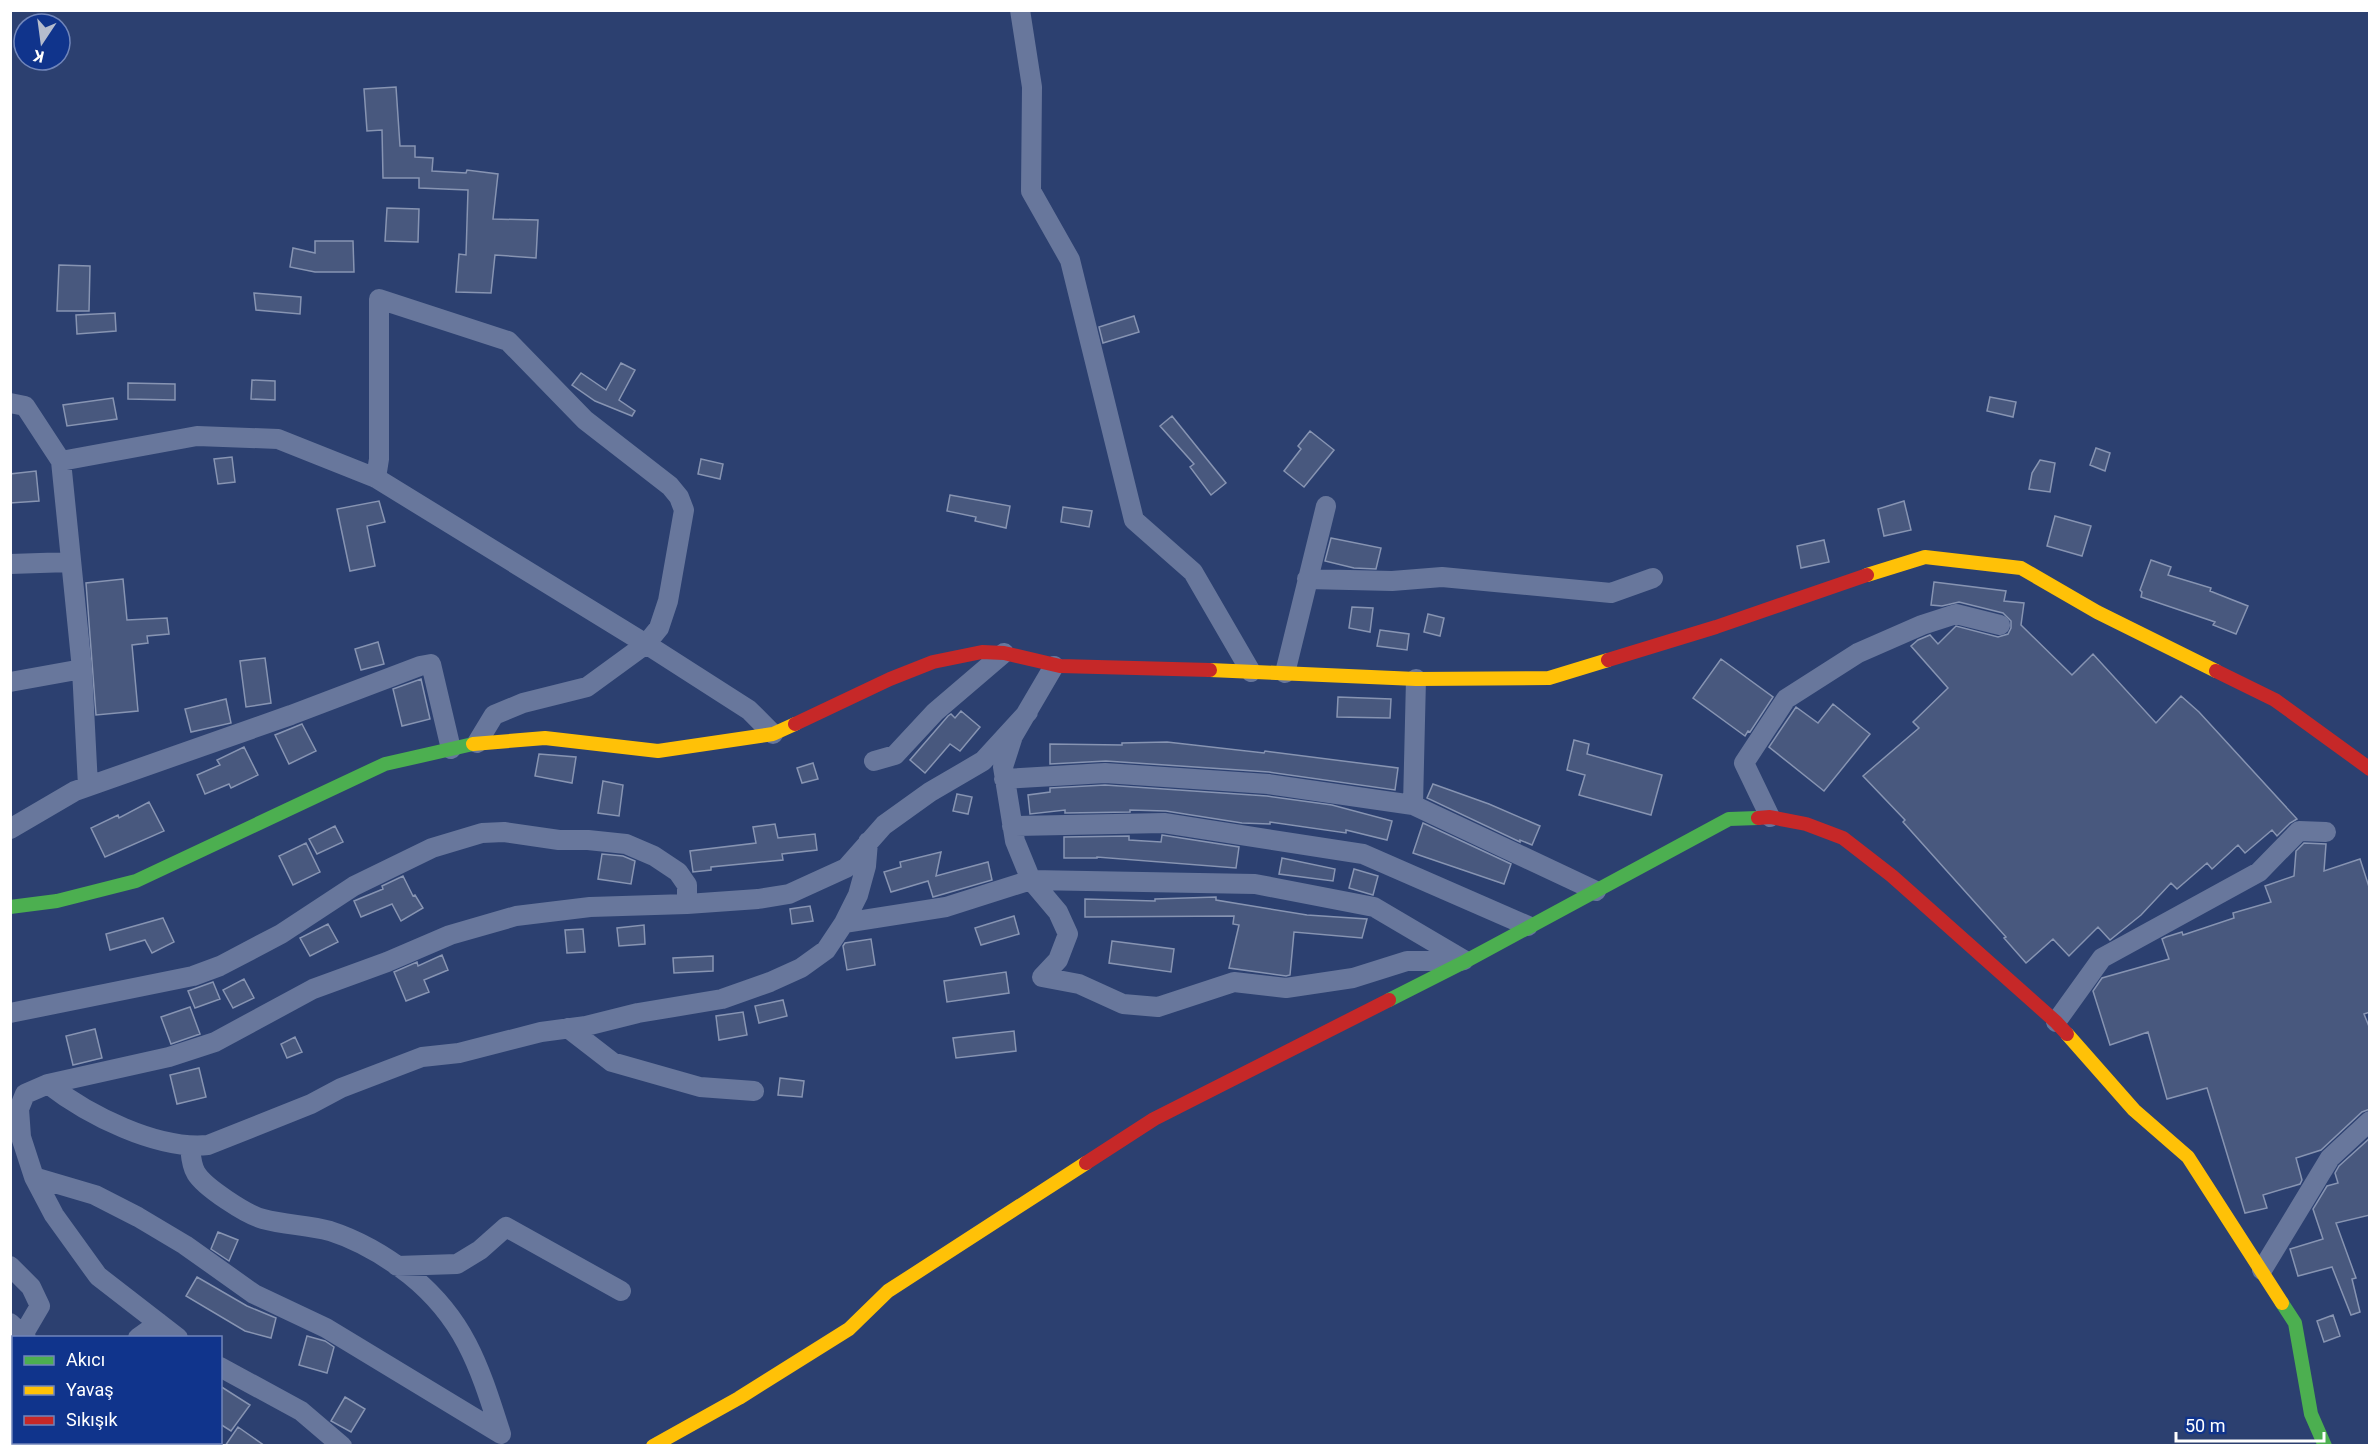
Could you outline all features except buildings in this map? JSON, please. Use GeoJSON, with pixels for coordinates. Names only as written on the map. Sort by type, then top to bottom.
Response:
{"type":"FeatureCollection","features":[{"type":"Feature","properties":{"kind":"main road"},"geometry":{"type":"LineString","coordinates":[[10,907],[57,901],[136,881],[385,764],[477,743],[545,738],[658,751],[773,734],[890,679],[933,662],[982,652],[1004,653],[1054,666],[1416,679],[1549,678],[1716,627],[1821,589],[1925,557],[2021,567],[2097,612],[2275,700],[2370,769]]}},
{"type":"Feature","properties":{"kind":"main road"},"geometry":{"type":"LineString","coordinates":[[654,1446],[739,1398],[849,1329],[888,1291],[1154,1119],[1466,961],[1729,819],[1770,817],[1806,824],[1843,838],[1892,876],[2056,1022],[2134,1110],[2188,1157],[2295,1323],[2311,1414],[2325,1446]]}},
{"type":"Feature","properties":{"kind":"street"},"geometry":{"type":"LineString","coordinates":[[1020,10],[1032,87],[1031,191],[1071,260],[1134,520],[1193,572],[1251,672]]}},
{"type":"Feature","properties":{"kind":"street"},"geometry":{"type":"LineString","coordinates":[[376,478],[380,299],[508,341],[585,420],[670,486],[679,497],[684,510],[668,601],[659,628],[645,644],[587,687],[523,703],[494,715],[477,743]]}},
{"type":"Feature","properties":{"kind":"street"},"geometry":{"type":"LineString","coordinates":[[10,403],[25,406],[61,461],[82,669],[88,786]]}},
{"type":"Feature","properties":{"kind":"street"},"geometry":{"type":"LineString","coordinates":[[61,461],[197,436],[278,439],[376,478],[749,710],[773,734]]}},
{"type":"Feature","properties":{"kind":"street"},"geometry":{"type":"LineString","coordinates":[[1285,673],[1326,506]]}},
{"type":"Feature","properties":{"kind":"street"},"geometry":{"type":"LineString","coordinates":[[10,564],[70,562]]}},
{"type":"Feature","properties":{"kind":"street"},"geometry":{"type":"LineString","coordinates":[[1307,579],[1392,582],[1442,577],[1611,593],[1653,578]]}},
{"type":"Feature","properties":{"kind":"street"},"geometry":{"type":"LineString","coordinates":[[1770,817],[1744,763],[1786,699],[1858,653],[1922,625],[1956,614],[2000,625]]}},
{"type":"Feature","properties":{"kind":"street"},"geometry":{"type":"LineString","coordinates":[[874,761],[896,754],[935,712],[1004,653]]}},
{"type":"Feature","properties":{"kind":"street"},"geometry":{"type":"LineString","coordinates":[[10,829],[75,790],[431,664],[451,749]]}},
{"type":"Feature","properties":{"kind":"street"},"geometry":{"type":"LineString","coordinates":[[1054,666],[1014,735],[1003,767],[1015,841],[1031,880],[1058,912],[1068,934],[1058,960],[1042,976],[1079,984],[1123,1004],[1158,1006],[1234,982],[1286,988],[1353,978],[1407,961],[1466,961]]}},
{"type":"Feature","properties":{"kind":"street"},"geometry":{"type":"LineString","coordinates":[[10,682],[82,669]]}},
{"type":"Feature","properties":{"kind":"street"},"geometry":{"type":"LineString","coordinates":[[1413,805],[1416,679]]}},
{"type":"Feature","properties":{"kind":"street"},"geometry":{"type":"LineString","coordinates":[[175,1336],[98,1275],[54,1215],[34,1178],[21,1137],[19,1109],[26,1094],[48,1084],[169,1057],[215,1042],[314,989],[387,962],[420,946],[516,916],[554,910],[687,904],[758,899],[789,894],[846,868],[884,825],[930,792],[983,761],[1028,712]]}},
{"type":"Feature","properties":{"kind":"street"},"geometry":{"type":"LineString","coordinates":[[1004,779],[1105,773],[1269,784],[1413,805],[1596,891]]}},
{"type":"Feature","properties":{"kind":"street"},"geometry":{"type":"LineString","coordinates":[[1012,826],[1164,823],[1363,854],[1528,926]]}},
{"type":"Feature","properties":{"kind":"street"},"geometry":{"type":"LineString","coordinates":[[2056,1022],[2102,958],[2259,872],[2299,831],[2326,832]]}},
{"type":"Feature","properties":{"kind":"street"},"geometry":{"type":"LineString","coordinates":[[10,1013],[60,1001],[193,976],[220,966],[281,934],[354,886],[432,848],[482,833],[504,832],[532,838],[626,844],[654,856],[678,872],[687,885],[687,904]]}},
{"type":"Feature","properties":{"kind":"street"},"geometry":{"type":"LineString","coordinates":[[48,1084],[73,1103],[146,1136],[190,1146],[208,1145],[311,1104],[341,1088],[422,1057],[459,1053],[541,1032],[638,1012],[722,999],[801,968],[826,950],[844,923],[858,895],[866,866],[868,842]]}},
{"type":"Feature","properties":{"kind":"street"},"geometry":{"type":"LineString","coordinates":[[844,923],[946,907],[1031,880],[1255,884],[1374,907],[1466,961]]}},
{"type":"Feature","properties":{"kind":"street"},"geometry":{"type":"LineString","coordinates":[[568,1028],[612,1062],[699,1087],[754,1091]]}},
{"type":"Feature","properties":{"kind":"street"},"geometry":{"type":"LineString","coordinates":[[2262,1270],[2330,1158],[2370,1121]]}},
{"type":"Feature","properties":{"kind":"street"},"geometry":{"type":"LineString","coordinates":[[34,1178],[94,1195],[138,1217],[185,1245],[254,1294],[326,1328],[501,1434],[478,1363],[465,1337],[445,1308],[410,1275],[356,1241],[329,1231],[259,1218],[206,1184],[196,1173],[191,1159],[190,1146]]}},
{"type":"Feature","properties":{"kind":"street"},"geometry":{"type":"LineString","coordinates":[[397,1266],[457,1264],[480,1250],[506,1227],[621,1291]]}},
{"type":"Feature","properties":{"kind":"street"},"geometry":{"type":"LineString","coordinates":[[10,1266],[31,1287],[40,1306],[20,1332]]}},
{"type":"Feature","properties":{"kind":"street"},"geometry":{"type":"LineString","coordinates":[[141,1336],[159,1323]]}},
{"type":"Feature","properties":{"kind":"street"},"geometry":{"type":"LineString","coordinates":[[222,1368],[301,1411],[342,1446]]}},
{"type":"Feature","properties":{"kind":"traffic: fast"},"geometry":{"type":"LineString","coordinates":[[10,907],[57,901],[136,881],[385,764],[473,744]]}},
{"type":"Feature","properties":{"kind":"traffic: fast"},"geometry":{"type":"LineString","coordinates":[[1389,1000],[1729,819],[1758,818]]}},
{"type":"Feature","properties":{"kind":"traffic: fast"},"geometry":{"type":"LineString","coordinates":[[2282,1303],[2295,1323],[2311,1414],[2325,1446]]}},
{"type":"Feature","properties":{"kind":"traffic: slow"},"geometry":{"type":"LineString","coordinates":[[1867,575],[1925,557],[2021,568],[2097,612],[2216,671]]}},
{"type":"Feature","properties":{"kind":"traffic: slow"},"geometry":{"type":"LineString","coordinates":[[1210,670],[1416,679],[1549,678],[1608,660]]}},
{"type":"Feature","properties":{"kind":"traffic: slow"},"geometry":{"type":"LineString","coordinates":[[473,744],[545,738],[658,751],[773,734],[795,724]]}},
{"type":"Feature","properties":{"kind":"traffic: slow"},"geometry":{"type":"LineString","coordinates":[[2067,1034],[2134,1110],[2188,1157],[2282,1303]]}},
{"type":"Feature","properties":{"kind":"traffic: slow"},"geometry":{"type":"LineString","coordinates":[[653,1446],[739,1398],[849,1329],[888,1291],[1086,1163]]}},
{"type":"Feature","properties":{"kind":"traffic: jam"},"geometry":{"type":"LineString","coordinates":[[1608,660],[1716,627],[1867,575]]}},
{"type":"Feature","properties":{"kind":"traffic: jam"},"geometry":{"type":"LineString","coordinates":[[795,724],[890,679],[933,662],[982,652],[1004,653],[1060,666],[1210,670]]}},
{"type":"Feature","properties":{"kind":"traffic: jam"},"geometry":{"type":"LineString","coordinates":[[2216,671],[2275,700],[2370,769]]}},
{"type":"Feature","properties":{"kind":"traffic: jam"},"geometry":{"type":"LineString","coordinates":[[1758,818],[1770,817],[1806,824],[1843,838],[1892,876],[2067,1034]]}},
{"type":"Feature","properties":{"kind":"traffic: jam"},"geometry":{"type":"LineString","coordinates":[[1086,1163],[1154,1119],[1389,1000]]}}]}
